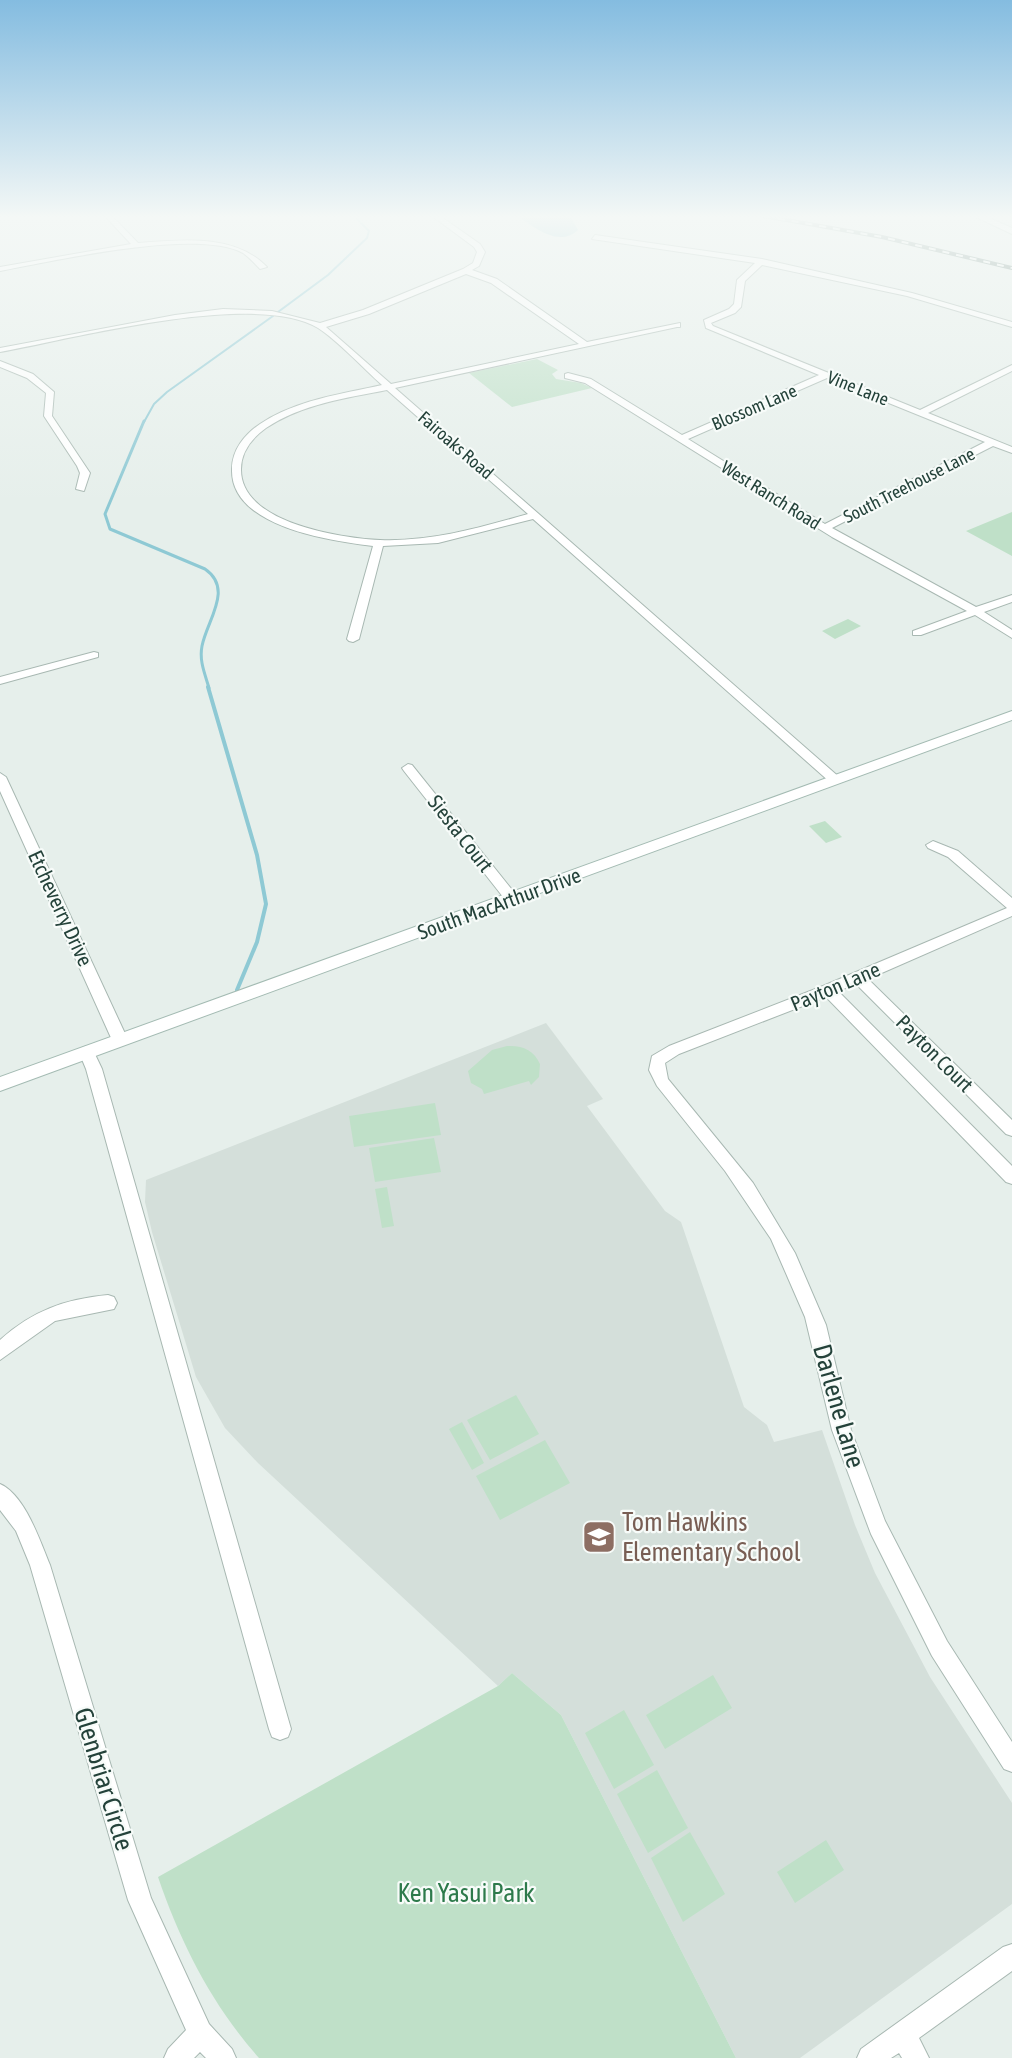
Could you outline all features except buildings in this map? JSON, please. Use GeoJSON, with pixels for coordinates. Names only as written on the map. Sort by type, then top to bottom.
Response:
{"type":"FeatureCollection","features":[{"type":"Feature","properties":{"kind":"street","name":"Fairoaks Road"},"geometry":{"type":"LineString","coordinates":[[0,350],[212,312]]}},
{"type":"Feature","properties":{"kind":"street","name":"Fairoaks Road"},"geometry":{"type":"LineString","coordinates":[[269,312],[304,319],[320,326],[835,780]]}},
{"type":"Feature","properties":{"kind":"street"},"geometry":{"type":"LineString","coordinates":[[320,326],[366,312]]}},
{"type":"Feature","properties":{"kind":"street"},"geometry":{"type":"LineString","coordinates":[[539,312],[586,345]]}},
{"type":"Feature","properties":{"kind":"street","name":"Vine Lane"},"geometry":{"type":"LineString","coordinates":[[730,312],[707,322],[716,331],[1012,450]]}},
{"type":"Feature","properties":{"kind":"street"},"geometry":{"type":"LineString","coordinates":[[968,312],[1012,325]]}},
{"type":"Feature","properties":{"kind":"street"},"geometry":{"type":"LineString","coordinates":[[536,515],[446,538],[379,543],[307,530],[268,515],[246,498],[237,481],[235,469],[243,447],[251,436],[282,415],[316,402],[677,325]]}},
{"type":"Feature","properties":{"kind":"street"},"geometry":{"type":"LineString","coordinates":[[0,364],[30,376],[50,392],[48,416],[82,466],[85,473],[81,489]]}},
{"type":"Feature","properties":{"kind":"street"},"geometry":{"type":"LineString","coordinates":[[920,412],[1012,368]]}},
{"type":"Feature","properties":{"kind":"street","name":"Blossom Lane"},"geometry":{"type":"LineString","coordinates":[[681,439],[827,375]]}},
{"type":"Feature","properties":{"kind":"street","name":"West Ranch Road"},"geometry":{"type":"LineString","coordinates":[[568,376],[588,381],[825,528],[975,612],[1008,637]]}},
{"type":"Feature","properties":{"kind":"street","name":"South Treehouse Lane"},"geometry":{"type":"LineString","coordinates":[[825,528],[993,442]]}},
{"type":"Feature","properties":{"kind":"street"},"geometry":{"type":"LineString","coordinates":[[353,639],[379,543]]}},
{"type":"Feature","properties":{"kind":"street"},"geometry":{"type":"LineString","coordinates":[[917,633],[1012,598]]}},
{"type":"Feature","properties":{"kind":"street"},"geometry":{"type":"LineString","coordinates":[[0,681],[94,655]]}},
{"type":"Feature","properties":{"kind":"street","name":"South MacArthur Drive"},"geometry":{"type":"LineString","coordinates":[[0,1084],[512,899],[1004,717]]}},
{"type":"Feature","properties":{"kind":"street","name":"Siesta Court"},"geometry":{"type":"LineString","coordinates":[[408,768],[512,899]]}},
{"type":"Feature","properties":{"kind":"street","name":"Etcheverry Drive"},"geometry":{"type":"LineString","coordinates":[[0,777],[76,938],[120,1040]]}},
{"type":"Feature","properties":{"kind":"street"},"geometry":{"type":"LineString","coordinates":[[933,845],[953,854],[1012,905]]}},
{"type":"Feature","properties":{"kind":"street","name":"Payton Lane"},"geometry":{"type":"LineString","coordinates":[[657,1060],[674,1050],[828,990],[1012,911]]}},
{"type":"Feature","properties":{"kind":"street","name":"Payton Court"},"geometry":{"type":"LineString","coordinates":[[858,977],[1012,1130]]}},
{"type":"Feature","properties":{"kind":"street"},"geometry":{"type":"LineString","coordinates":[[828,990],[1012,1177]]}},
{"type":"Feature","properties":{"kind":"street"},"geometry":{"type":"LineString","coordinates":[[87,1052],[94,1069],[280,1729]]}},
{"type":"Feature","properties":{"kind":"street","name":"Darlene Lane"},"geometry":{"type":"LineString","coordinates":[[657,1060],[657,1070],[662,1082],[756,1201],[789,1257],[816,1323],[846,1444],[884,1540],[907,1587],[956,1674],[983,1720],[1012,1761]]}},
{"type":"Feature","properties":{"kind":"street"},"geometry":{"type":"LineString","coordinates":[[0,1352],[40,1319],[71,1306],[108,1303]]}},
{"type":"Feature","properties":{"kind":"street","name":"Glenbriar Circle"},"geometry":{"type":"LineString","coordinates":[[0,1494],[23,1524],[40,1565],[140,1900],[200,2033],[223,2058]]}},
{"type":"Feature","properties":{"kind":"street"},"geometry":{"type":"LineString","coordinates":[[870,2058],[1012,1956]]}},
{"type":"Feature","properties":{"kind":"street"},"geometry":{"type":"LineString","coordinates":[[177,2058],[200,2033]]}},
{"type":"Feature","properties":{"kind":"street"},"geometry":{"type":"LineString","coordinates":[[902,2034],[916,2058]]}},
{"type":"Feature","properties":{"kind":"shaded area","name":"Tom Hawkins Elementary School"},"geometry":{"type":"Polygon","coordinates":[[[546,1023],[603,1099],[587,1106],[665,1211],[681,1222],[744,1407],[767,1425],[774,1442],[822,1430],[855,1525],[875,1573],[930,1677],[1012,1803],[1012,1904],[800,2058],[736,2058],[561,1715],[512,1673],[498,1686],[258,1463],[225,1428],[196,1377],[152,1232],[145,1202],[146,1180],[546,1023]]]}},
{"type":"Feature","properties":{"kind":"green space"},"geometry":{"type":"Polygon","coordinates":[[[537,359],[558,370],[552,374],[556,379],[581,383],[592,388],[512,407],[469,373],[537,359]]]}},
{"type":"Feature","properties":{"kind":"green space"},"geometry":{"type":"Polygon","coordinates":[[[1012,512],[1012,556],[966,531],[1012,512]]]}},
{"type":"Feature","properties":{"kind":"green space"},"geometry":{"type":"Polygon","coordinates":[[[848,619],[861,626],[835,639],[822,631],[848,619]]]}},
{"type":"Feature","properties":{"kind":"green space"},"geometry":{"type":"Polygon","coordinates":[[[825,821],[842,837],[826,843],[809,826],[825,821]]]}},
{"type":"Feature","properties":{"kind":"green space"},"geometry":{"type":"Polygon","coordinates":[[[518,1046],[531,1052],[540,1064],[539,1077],[531,1085],[529,1081],[484,1094],[482,1089],[471,1083],[468,1071],[492,1050],[518,1046]]]}},
{"type":"Feature","properties":{"kind":"green space"},"geometry":{"type":"Polygon","coordinates":[[[435,1103],[441,1135],[354,1147],[349,1116],[435,1103]]]}},
{"type":"Feature","properties":{"kind":"green space"},"geometry":{"type":"Polygon","coordinates":[[[434,1138],[441,1172],[375,1182],[369,1148],[434,1138]]]}},
{"type":"Feature","properties":{"kind":"green space"},"geometry":{"type":"Polygon","coordinates":[[[387,1187],[394,1226],[382,1228],[375,1189],[387,1187]]]}},
{"type":"Feature","properties":{"kind":"green space"},"geometry":{"type":"Polygon","coordinates":[[[516,1395],[539,1434],[490,1460],[467,1420],[516,1395]]]}},
{"type":"Feature","properties":{"kind":"green space"},"geometry":{"type":"Polygon","coordinates":[[[462,1422],[484,1463],[472,1470],[449,1429],[462,1422]]]}},
{"type":"Feature","properties":{"kind":"green space"},"geometry":{"type":"Polygon","coordinates":[[[545,1440],[570,1483],[500,1520],[476,1476],[545,1440]]]}},
{"type":"Feature","properties":{"kind":"green space","name":"Ken Yasui Park"},"geometry":{"type":"Polygon","coordinates":[[[512,1673],[561,1715],[736,2058],[259,2058],[212,1995],[177,1926],[158,1877],[498,1686],[512,1673]]]}},
{"type":"Feature","properties":{"kind":"green space"},"geometry":{"type":"Polygon","coordinates":[[[713,1675],[732,1708],[665,1749],[646,1715],[713,1675]]]}},
{"type":"Feature","properties":{"kind":"green space"},"geometry":{"type":"Polygon","coordinates":[[[624,1710],[654,1765],[614,1789],[585,1733],[624,1710]]]}},
{"type":"Feature","properties":{"kind":"green space"},"geometry":{"type":"Polygon","coordinates":[[[657,1770],[688,1828],[648,1853],[617,1794],[657,1770]]]}},
{"type":"Feature","properties":{"kind":"green space"},"geometry":{"type":"Polygon","coordinates":[[[690,1832],[725,1894],[683,1922],[651,1858],[690,1832]]]}},
{"type":"Feature","properties":{"kind":"green space"},"geometry":{"type":"Polygon","coordinates":[[[826,1840],[844,1870],[795,1903],[777,1872],[826,1840]]]}},
{"type":"Feature","properties":{"kind":"waterway"},"geometry":{"type":"LineString","coordinates":[[144,422],[154,404],[167,392],[273,316]]}},
{"type":"Feature","properties":{"kind":"waterway"},"geometry":{"type":"LineString","coordinates":[[144,421],[105,514],[110,529],[205,569],[213,577],[218,595],[201,652],[209,688]]}},
{"type":"Feature","properties":{"kind":"waterway"},"geometry":{"type":"LineString","coordinates":[[208,687],[257,855],[266,904],[257,942],[237,990]]}},
{"type":"Feature","properties":{"kind":"place","name":"Tom Hawkins Elementary School"},"geometry":{"type":"Point","coordinates":[599,1537]}}]}
